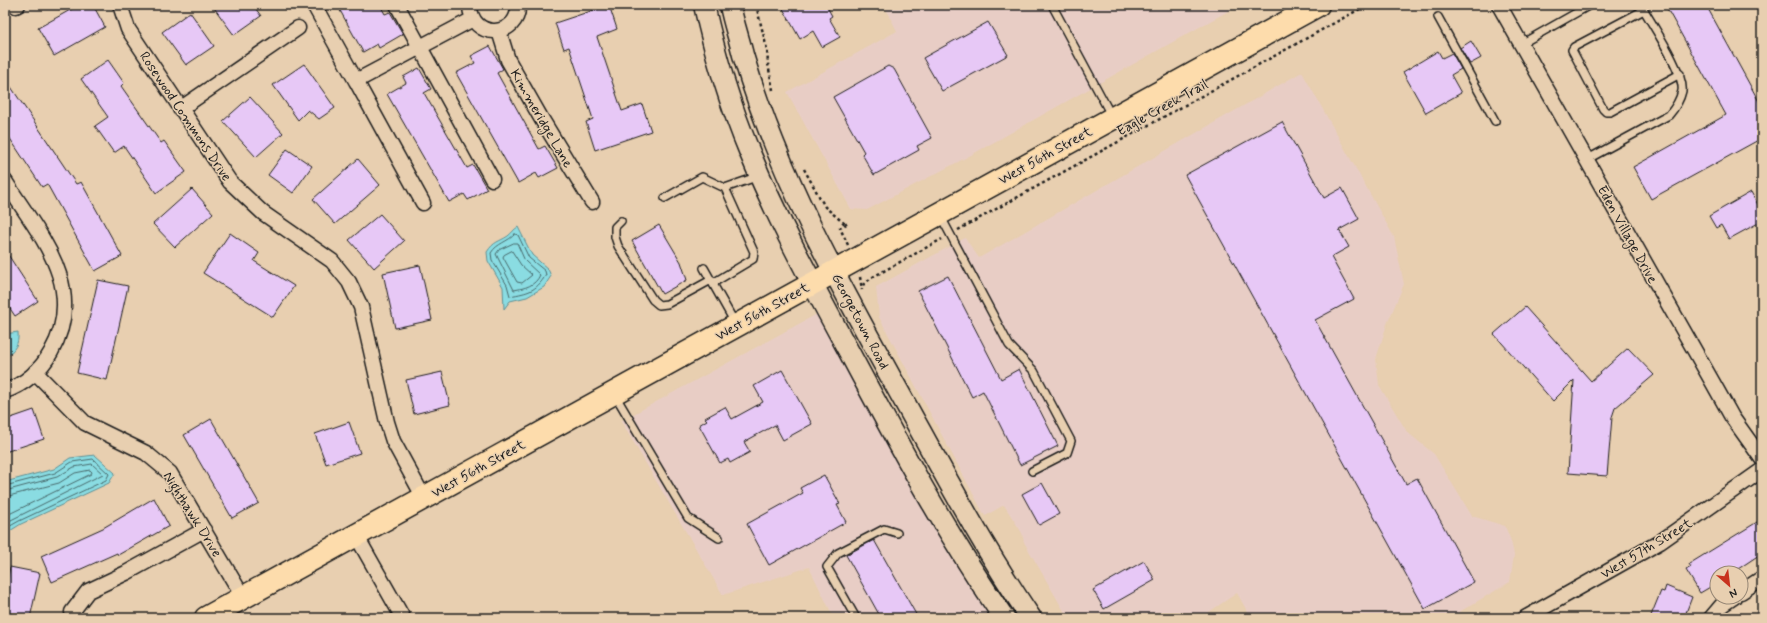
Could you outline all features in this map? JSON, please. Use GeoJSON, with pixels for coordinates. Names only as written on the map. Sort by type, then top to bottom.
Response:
{"type":"FeatureCollection","features":[{"type":"Feature","properties":{"kind":"main road","name":"Georgetown Road"},"geometry":{"type":"LineString","coordinates":[[704,5],[729,98],[760,176],[812,284],[919,482],[970,569],[1004,618]]}},
{"type":"Feature","properties":{"kind":"main road","name":"Georgetown Road"},"geometry":{"type":"LineString","coordinates":[[730,5],[753,85],[772,140],[834,271],[962,506],[1032,618]]}},
{"type":"Feature","properties":{"kind":"main road","name":"West 56th Street"},"geometry":{"type":"LineString","coordinates":[[206,618],[1112,117],[1318,5]]}},
{"type":"Feature","properties":{"kind":"street","name":"Rosewood Commons Drive"},"geometry":{"type":"LineString","coordinates":[[120,5],[128,29],[218,165],[241,193],[268,216],[332,261],[349,282],[361,307],[391,435],[424,498]]}},
{"type":"Feature","properties":{"kind":"street"},"geometry":{"type":"LineString","coordinates":[[314,5],[423,203]]}},
{"type":"Feature","properties":{"kind":"street"},"geometry":{"type":"LineString","coordinates":[[397,5],[492,179]]}},
{"type":"Feature","properties":{"kind":"street","name":"Eden Village Drive"},"geometry":{"type":"LineString","coordinates":[[1499,5],[1732,417],[1762,459]]}},
{"type":"Feature","properties":{"kind":"street"},"geometry":{"type":"LineString","coordinates":[[356,81],[420,47],[471,12],[484,29],[499,31],[512,23],[521,6]]}},
{"type":"Feature","properties":{"kind":"street"},"geometry":{"type":"LineString","coordinates":[[180,109],[298,28]]}},
{"type":"Feature","properties":{"kind":"street","name":"Kimmeridge Lane"},"geometry":{"type":"LineString","coordinates":[[499,31],[508,60],[540,118],[592,202]]}},
{"type":"Feature","properties":{"kind":"street"},"geometry":{"type":"LineString","coordinates":[[5,182],[54,259],[60,273],[64,289],[64,318],[58,338],[48,357],[35,372],[20,384],[5,391]]}},
{"type":"Feature","properties":{"kind":"street","name":"Nighthawk Drive"},"geometry":{"type":"LineString","coordinates":[[35,372],[85,424],[146,453],[162,465],[178,484],[243,597]]}},
{"type":"Feature","properties":{"kind":"street","name":"West 57th Street"},"geometry":{"type":"LineString","coordinates":[[1525,618],[1660,542],[1762,470]]}},
{"type":"Feature","properties":{"kind":"street"},"geometry":{"type":"LineString","coordinates":[[72,612],[88,591],[126,574],[204,530]]}},
{"type":"Feature","properties":{"kind":"street"},"geometry":{"type":"LineString","coordinates":[[356,535],[403,618]]}},
{"type":"Feature","properties":{"kind":"street"},"geometry":{"type":"LineString","coordinates":[[1749,587],[1762,578]]}},
{"type":"Feature","properties":{"kind":"street"},"geometry":{"type":"LineString","coordinates":[[1711,618],[1722,605]]}},
{"type":"Feature","properties":{"kind":"lane"},"geometry":{"type":"LineString","coordinates":[[1052,5],[1112,117]]}},
{"type":"Feature","properties":{"kind":"lane"},"geometry":{"type":"LineString","coordinates":[[1521,44],[1590,5]]}},
{"type":"Feature","properties":{"kind":"lane"},"geometry":{"type":"LineString","coordinates":[[1586,160],[1669,115],[1676,107],[1682,90],[1680,74],[1642,7],[1574,47],[1572,50],[1606,112],[1610,112],[1680,74]]}},
{"type":"Feature","properties":{"kind":"lane"},"geometry":{"type":"LineString","coordinates":[[1438,17],[1495,121]]}},
{"type":"Feature","properties":{"kind":"lane"},"geometry":{"type":"LineString","coordinates":[[725,188],[760,176]]}},
{"type":"Feature","properties":{"kind":"lane"},"geometry":{"type":"LineString","coordinates":[[621,222],[615,227],[615,237],[618,246],[653,300],[659,305],[667,304],[753,259],[754,252],[725,188],[702,177],[665,198]]}},
{"type":"Feature","properties":{"kind":"lane"},"geometry":{"type":"LineString","coordinates":[[939,213],[1009,345],[1034,371],[1071,440],[1067,453],[1032,471]]}},
{"type":"Feature","properties":{"kind":"lane"},"geometry":{"type":"LineString","coordinates":[[704,268],[736,325]]}},
{"type":"Feature","properties":{"kind":"lane"},"geometry":{"type":"LineString","coordinates":[[614,393],[688,518],[719,538]]}},
{"type":"Feature","properties":{"kind":"lane"},"geometry":{"type":"LineString","coordinates":[[856,618],[827,567],[838,553],[884,529],[897,533]]}},
{"type":"Feature","properties":{"kind":"path"},"geometry":{"type":"LineString","coordinates":[[756,5],[768,49],[768,64],[774,96]]}},
{"type":"Feature","properties":{"kind":"path","name":"Eagle Creek Trail"},"geometry":{"type":"LineString","coordinates":[[863,285],[871,278],[950,234],[1367,5]]}},
{"type":"Feature","properties":{"kind":"path"},"geometry":{"type":"LineString","coordinates":[[802,165],[825,207],[846,224],[840,228]]}},
{"type":"Feature","properties":{"kind":"shaded area"},"geometry":{"type":"Polygon","coordinates":[[[884,5],[1239,5],[971,155],[867,210],[851,209],[787,92],[897,31],[884,5]]]}},
{"type":"Feature","properties":{"kind":"shaded area"},"geometry":{"type":"Polygon","coordinates":[[[1302,72],[1394,237],[1404,284],[1387,324],[1376,359],[1379,385],[1407,432],[1434,454],[1472,516],[1505,526],[1511,541],[1514,555],[1510,582],[1449,618],[1251,618],[1237,593],[1200,618],[1068,618],[1024,542],[1022,533],[1004,505],[985,516],[879,317],[876,287],[965,238],[979,258],[1302,72]]]}},
{"type":"Feature","properties":{"kind":"shaded area"},"geometry":{"type":"Polygon","coordinates":[[[817,314],[824,321],[938,530],[991,618],[834,618],[809,567],[723,595],[621,421],[817,314]]]}},
{"type":"Feature","properties":{"kind":"water"},"geometry":{"type":"Polygon","coordinates":[[[518,227],[532,255],[548,269],[551,276],[544,287],[527,297],[510,301],[504,309],[503,287],[488,261],[487,252],[494,244],[508,236],[518,227]]]}},
{"type":"Feature","properties":{"kind":"water"},"geometry":{"type":"Polygon","coordinates":[[[18,332],[16,346],[5,358],[5,334],[18,332]]]}},
{"type":"Feature","properties":{"kind":"water"},"geometry":{"type":"Polygon","coordinates":[[[95,455],[115,473],[109,483],[21,524],[5,534],[5,482],[54,469],[70,458],[95,455]]]}},
{"type":"Feature","properties":{"kind":"building"},"geometry":{"type":"Polygon","coordinates":[[[79,5],[93,5],[105,27],[54,56],[38,28],[79,5]]]}},
{"type":"Feature","properties":{"kind":"building"},"geometry":{"type":"Polygon","coordinates":[[[212,5],[253,5],[261,16],[234,35],[212,5]]]}},
{"type":"Feature","properties":{"kind":"building"},"geometry":{"type":"Polygon","coordinates":[[[337,5],[380,5],[385,14],[390,12],[403,34],[379,48],[377,44],[363,52],[337,5]]]}},
{"type":"Feature","properties":{"kind":"building"},"geometry":{"type":"Polygon","coordinates":[[[609,5],[617,29],[597,37],[622,111],[642,104],[651,131],[595,150],[586,122],[593,119],[569,47],[564,49],[555,23],[609,5]]]}},
{"type":"Feature","properties":{"kind":"building"},"geometry":{"type":"Polygon","coordinates":[[[781,5],[826,5],[832,16],[829,18],[840,37],[822,47],[813,31],[800,39],[781,5]]]}},
{"type":"Feature","properties":{"kind":"building"},"geometry":{"type":"Polygon","coordinates":[[[1665,5],[1706,5],[1762,107],[1762,138],[1651,199],[1633,167],[1726,115],[1665,5]]]}},
{"type":"Feature","properties":{"kind":"building"},"geometry":{"type":"Polygon","coordinates":[[[190,12],[214,46],[186,65],[162,32],[190,12]]]}},
{"type":"Feature","properties":{"kind":"building"},"geometry":{"type":"Polygon","coordinates":[[[988,22],[1008,55],[942,91],[923,58],[988,22]]]}},
{"type":"Feature","properties":{"kind":"building"},"geometry":{"type":"Polygon","coordinates":[[[1471,41],[1481,58],[1470,64],[1460,48],[1471,41]]]}},
{"type":"Feature","properties":{"kind":"building"},"geometry":{"type":"Polygon","coordinates":[[[490,46],[503,69],[497,73],[539,149],[545,146],[558,168],[539,178],[536,173],[518,183],[456,73],[475,63],[471,56],[490,46]]]}},
{"type":"Feature","properties":{"kind":"building"},"geometry":{"type":"Polygon","coordinates":[[[1438,51],[1442,58],[1452,53],[1461,69],[1451,75],[1461,93],[1426,113],[1403,72],[1438,51]]]}},
{"type":"Feature","properties":{"kind":"building"},"geometry":{"type":"Polygon","coordinates":[[[108,60],[124,83],[121,86],[161,143],[164,141],[186,172],[156,193],[124,146],[114,153],[95,126],[108,117],[81,79],[108,60]]]}},
{"type":"Feature","properties":{"kind":"building"},"geometry":{"type":"Polygon","coordinates":[[[304,64],[335,108],[319,119],[308,110],[298,120],[273,85],[304,64]]]}},
{"type":"Feature","properties":{"kind":"building"},"geometry":{"type":"Polygon","coordinates":[[[888,66],[894,69],[932,138],[917,146],[919,150],[874,175],[862,154],[864,152],[833,97],[888,66]]]}},
{"type":"Feature","properties":{"kind":"building"},"geometry":{"type":"Polygon","coordinates":[[[419,68],[431,89],[424,93],[467,168],[473,165],[487,189],[468,200],[464,194],[449,202],[387,94],[406,83],[403,77],[419,68]]]}},
{"type":"Feature","properties":{"kind":"building"},"geometry":{"type":"Polygon","coordinates":[[[5,78],[76,184],[81,182],[122,256],[95,271],[47,184],[42,187],[5,131],[5,78]]]}},
{"type":"Feature","properties":{"kind":"building"},"geometry":{"type":"Polygon","coordinates":[[[250,97],[283,133],[256,157],[223,121],[250,97]]]}},
{"type":"Feature","properties":{"kind":"building"},"geometry":{"type":"Polygon","coordinates":[[[1282,122],[1324,198],[1342,188],[1359,219],[1339,230],[1349,247],[1331,257],[1354,299],[1315,320],[1406,484],[1417,478],[1474,582],[1425,609],[1185,175],[1282,122]]]}},
{"type":"Feature","properties":{"kind":"building"},"geometry":{"type":"Polygon","coordinates":[[[287,149],[312,166],[293,193],[268,175],[287,149]]]}},
{"type":"Feature","properties":{"kind":"building"},"geometry":{"type":"Polygon","coordinates":[[[358,159],[380,185],[335,224],[313,199],[358,159]]]}},
{"type":"Feature","properties":{"kind":"building"},"geometry":{"type":"Polygon","coordinates":[[[192,189],[213,213],[175,247],[153,224],[192,189]]]}},
{"type":"Feature","properties":{"kind":"building"},"geometry":{"type":"Polygon","coordinates":[[[1751,192],[1762,212],[1762,221],[1729,239],[1721,225],[1716,228],[1709,216],[1751,192]]]}},
{"type":"Feature","properties":{"kind":"building"},"geometry":{"type":"Polygon","coordinates":[[[380,214],[404,241],[374,268],[349,240],[380,214]]]}},
{"type":"Feature","properties":{"kind":"building"},"geometry":{"type":"Polygon","coordinates":[[[659,225],[681,262],[687,280],[662,294],[632,241],[659,225]]]}},
{"type":"Feature","properties":{"kind":"building"},"geometry":{"type":"Polygon","coordinates":[[[230,233],[259,253],[254,261],[294,286],[273,317],[203,273],[230,233]]]}},
{"type":"Feature","properties":{"kind":"building"},"geometry":{"type":"Polygon","coordinates":[[[5,250],[38,301],[15,316],[5,301],[5,250]]]}},
{"type":"Feature","properties":{"kind":"building"},"geometry":{"type":"Polygon","coordinates":[[[420,265],[432,320],[395,328],[383,273],[420,265]]]}},
{"type":"Feature","properties":{"kind":"building"},"geometry":{"type":"Polygon","coordinates":[[[948,276],[1001,379],[1019,369],[1058,446],[1020,465],[983,391],[972,397],[918,291],[948,276]]]}},
{"type":"Feature","properties":{"kind":"building"},"geometry":{"type":"Polygon","coordinates":[[[98,280],[128,286],[107,380],[77,373],[98,280]]]}},
{"type":"Feature","properties":{"kind":"building"},"geometry":{"type":"Polygon","coordinates":[[[1525,307],[1591,381],[1628,348],[1654,375],[1615,408],[1612,417],[1607,476],[1568,473],[1574,380],[1553,401],[1494,334],[1525,307]]]}},
{"type":"Feature","properties":{"kind":"building"},"geometry":{"type":"Polygon","coordinates":[[[782,370],[812,424],[783,440],[775,425],[744,442],[750,452],[730,463],[728,459],[720,463],[699,425],[707,420],[705,418],[725,407],[732,419],[763,402],[754,386],[782,370]]]}},
{"type":"Feature","properties":{"kind":"building"},"geometry":{"type":"Polygon","coordinates":[[[442,372],[450,405],[414,414],[406,380],[442,372]]]}},
{"type":"Feature","properties":{"kind":"building"},"geometry":{"type":"Polygon","coordinates":[[[34,410],[44,439],[5,452],[5,420],[34,410]]]}},
{"type":"Feature","properties":{"kind":"building"},"geometry":{"type":"Polygon","coordinates":[[[211,419],[259,503],[232,518],[184,435],[211,419]]]}},
{"type":"Feature","properties":{"kind":"building"},"geometry":{"type":"Polygon","coordinates":[[[349,422],[360,453],[326,464],[315,434],[349,422]]]}},
{"type":"Feature","properties":{"kind":"building"},"geometry":{"type":"Polygon","coordinates":[[[824,475],[840,504],[837,505],[846,522],[769,565],[747,524],[803,493],[800,488],[824,475]]]}},
{"type":"Feature","properties":{"kind":"building"},"geometry":{"type":"Polygon","coordinates":[[[1042,483],[1059,514],[1039,525],[1022,494],[1042,483]]]}},
{"type":"Feature","properties":{"kind":"building"},"geometry":{"type":"Polygon","coordinates":[[[154,498],[169,526],[118,555],[117,553],[52,582],[41,556],[103,528],[154,498]]]}},
{"type":"Feature","properties":{"kind":"building"},"geometry":{"type":"Polygon","coordinates":[[[1762,519],[1762,553],[1744,565],[1709,565],[1709,588],[1700,593],[1686,570],[1691,567],[1689,564],[1762,519]]]}},
{"type":"Feature","properties":{"kind":"building"},"geometry":{"type":"Polygon","coordinates":[[[874,540],[918,618],[881,618],[846,555],[874,540]]]}},
{"type":"Feature","properties":{"kind":"building"},"geometry":{"type":"Polygon","coordinates":[[[1144,561],[1155,580],[1104,609],[1093,590],[1144,561]]]}},
{"type":"Feature","properties":{"kind":"building"},"geometry":{"type":"Polygon","coordinates":[[[10,567],[40,573],[30,618],[5,618],[5,591],[10,567]]]}},
{"type":"Feature","properties":{"kind":"building"},"geometry":{"type":"Polygon","coordinates":[[[1666,586],[1692,597],[1684,618],[1650,618],[1661,591],[1664,592],[1666,586]]]}}]}
